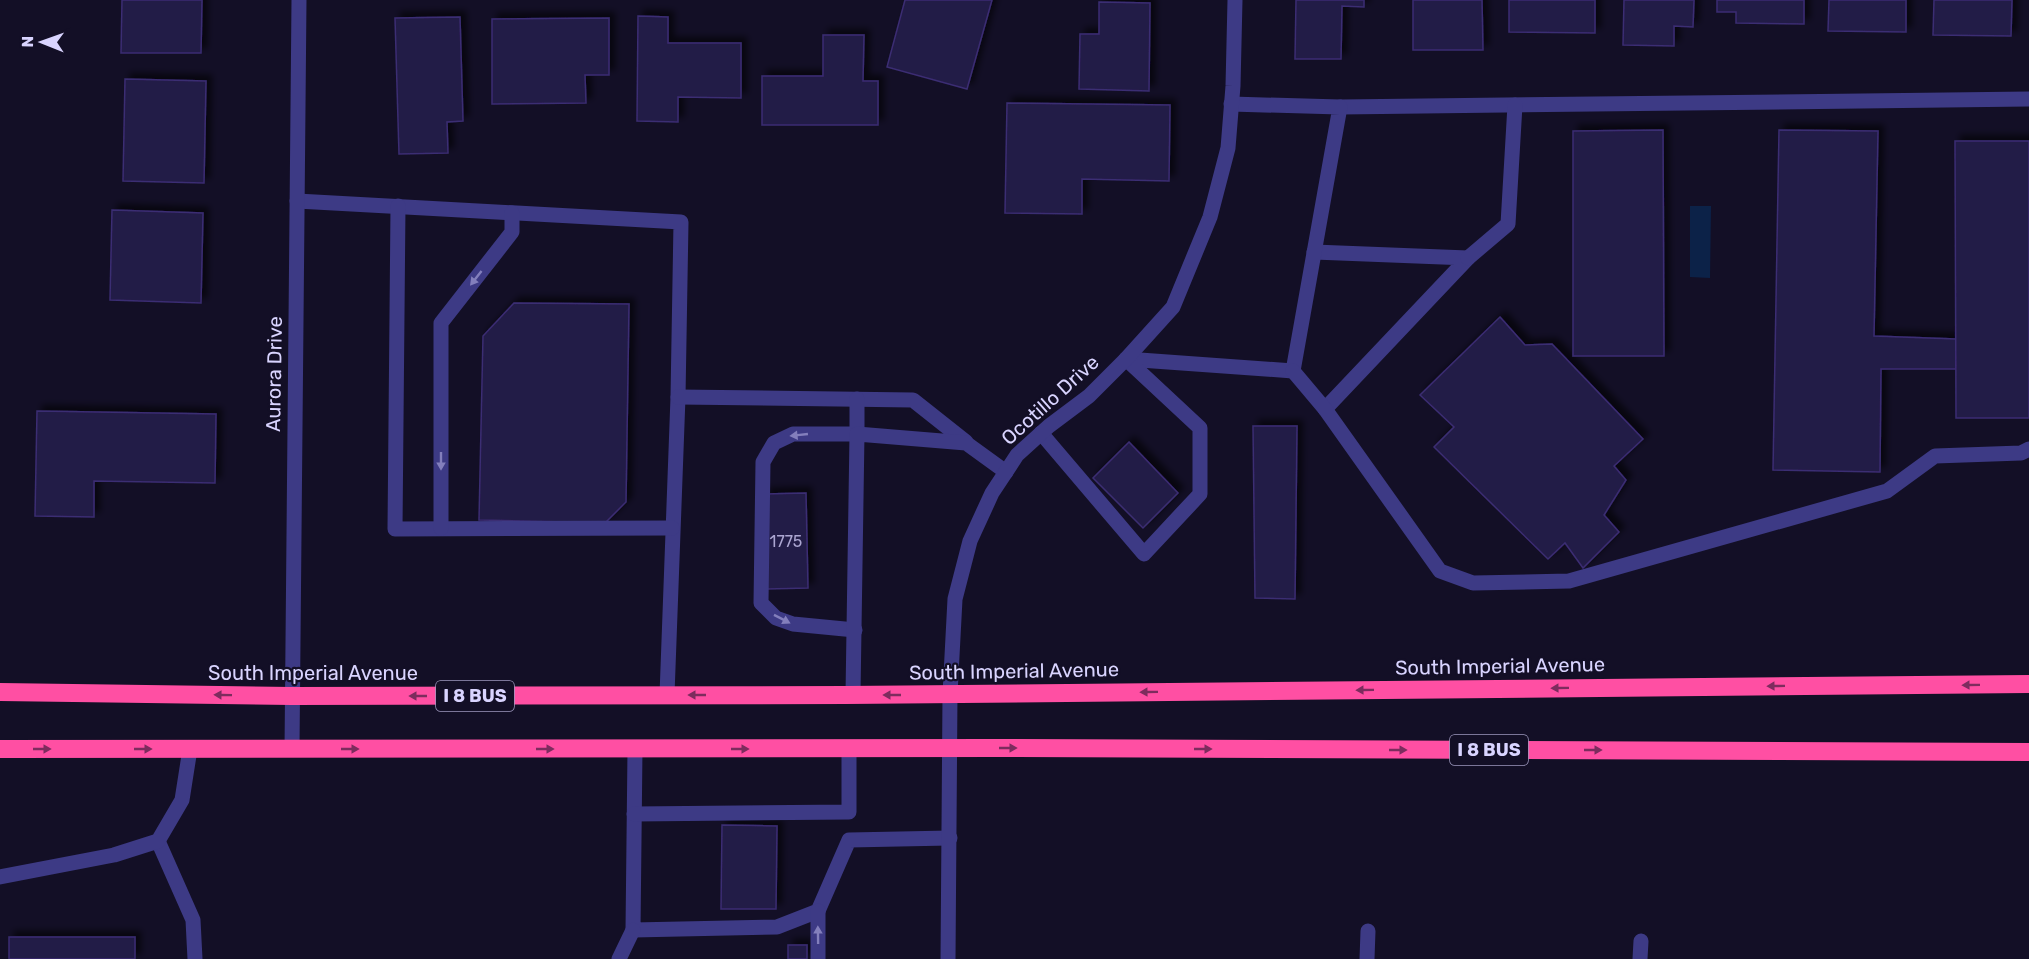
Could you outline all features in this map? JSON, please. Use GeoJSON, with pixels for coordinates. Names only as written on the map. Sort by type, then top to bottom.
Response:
{"type":"FeatureCollection","features":[{"type":"Feature","properties":{"kind":"highway","name":"South Imperial Avenue"},"geometry":{"type":"LineString","coordinates":[[0,692],[292,696],[853,695],[2029,684]]}},
{"type":"Feature","properties":{"kind":"highway","name":"I 8 BUS"},"geometry":{"type":"LineString","coordinates":[[0,749],[950,748],[2029,752]]}},
{"type":"Feature","properties":{"kind":"street","name":"Aurora Drive"},"geometry":{"type":"LineString","coordinates":[[291,749],[299,0]]}},
{"type":"Feature","properties":{"kind":"street","name":"Ocotillo Drive"},"geometry":{"type":"LineString","coordinates":[[948,959],[950,694],[955,599],[970,541],[992,493],[1017,455],[1041,433],[1089,396],[1173,307],[1210,218],[1228,148],[1235,0]]}},
{"type":"Feature","properties":{"kind":"street"},"geometry":{"type":"LineString","coordinates":[[1231,104],[1340,107],[2029,99]]}},
{"type":"Feature","properties":{"kind":"street"},"geometry":{"type":"LineString","coordinates":[[1325,409],[1467,258],[1508,224],[1515,105]]}},
{"type":"Feature","properties":{"kind":"street"},"geometry":{"type":"LineString","coordinates":[[1293,371],[1340,107]]}},
{"type":"Feature","properties":{"kind":"street"},"geometry":{"type":"LineString","coordinates":[[297,201],[681,222],[678,397],[667,695]]}},
{"type":"Feature","properties":{"kind":"street"},"geometry":{"type":"LineString","coordinates":[[398,207],[395,530],[672,528]]}},
{"type":"Feature","properties":{"kind":"street"},"geometry":{"type":"LineString","coordinates":[[441,528],[441,323],[512,231],[512,213]]}},
{"type":"Feature","properties":{"kind":"street"},"geometry":{"type":"LineString","coordinates":[[1314,252],[1467,258]]}},
{"type":"Feature","properties":{"kind":"street"},"geometry":{"type":"LineString","coordinates":[[1126,359],[1293,371],[1325,409],[1440,571],[1473,583],[1569,581],[1887,491],[1935,456],[2021,453],[2029,449]]}},
{"type":"Feature","properties":{"kind":"street"},"geometry":{"type":"LineString","coordinates":[[1041,433],[1144,554],[1200,494],[1200,428],[1126,359]]}},
{"type":"Feature","properties":{"kind":"street"},"geometry":{"type":"LineString","coordinates":[[678,397],[913,400],[1006,472]]}},
{"type":"Feature","properties":{"kind":"street"},"geometry":{"type":"LineString","coordinates":[[853,695],[857,399]]}},
{"type":"Feature","properties":{"kind":"street"},"geometry":{"type":"LineString","coordinates":[[855,630],[793,624],[776,618],[761,603],[763,462],[774,444],[793,434],[857,434],[966,443]]}},
{"type":"Feature","properties":{"kind":"street"},"geometry":{"type":"LineString","coordinates":[[0,877],[114,855],[158,841],[182,800],[189,749]]}},
{"type":"Feature","properties":{"kind":"street"},"geometry":{"type":"LineString","coordinates":[[620,959],[633,930],[635,749]]}},
{"type":"Feature","properties":{"kind":"street"},"geometry":{"type":"LineString","coordinates":[[818,959],[818,911],[849,840],[849,749]]}},
{"type":"Feature","properties":{"kind":"street"},"geometry":{"type":"LineString","coordinates":[[634,814],[849,812]]}},
{"type":"Feature","properties":{"kind":"street"},"geometry":{"type":"LineString","coordinates":[[849,840],[950,838]]}},
{"type":"Feature","properties":{"kind":"street"},"geometry":{"type":"LineString","coordinates":[[158,841],[193,920],[195,959]]}},
{"type":"Feature","properties":{"kind":"street"},"geometry":{"type":"LineString","coordinates":[[633,930],[777,927],[818,911]]}},
{"type":"Feature","properties":{"kind":"street"},"geometry":{"type":"LineString","coordinates":[[1367,959],[1368,931]]}},
{"type":"Feature","properties":{"kind":"street"},"geometry":{"type":"LineString","coordinates":[[1640,959],[1641,941]]}},
{"type":"Feature","properties":{"kind":"water"},"geometry":{"type":"Polygon","coordinates":[[[1690,206],[1711,206],[1710,278],[1690,277],[1690,206]]]}},
{"type":"Feature","properties":{"kind":"building"},"geometry":{"type":"Polygon","coordinates":[[[122,0],[202,0],[201,53],[121,53],[122,0]]]}},
{"type":"Feature","properties":{"kind":"building"},"geometry":{"type":"Polygon","coordinates":[[[905,0],[992,0],[967,89],[887,67],[905,0]]]}},
{"type":"Feature","properties":{"kind":"building"},"geometry":{"type":"Polygon","coordinates":[[[1296,0],[1364,0],[1364,7],[1342,6],[1341,59],[1295,59],[1296,0]]]}},
{"type":"Feature","properties":{"kind":"building"},"geometry":{"type":"Polygon","coordinates":[[[1413,0],[1482,0],[1483,50],[1413,50],[1413,0]]]}},
{"type":"Feature","properties":{"kind":"building"},"geometry":{"type":"Polygon","coordinates":[[[1509,0],[1595,0],[1595,33],[1509,32],[1509,0]]]}},
{"type":"Feature","properties":{"kind":"building"},"geometry":{"type":"Polygon","coordinates":[[[1624,0],[1694,0],[1693,27],[1674,26],[1674,46],[1623,45],[1624,0]]]}},
{"type":"Feature","properties":{"kind":"building"},"geometry":{"type":"Polygon","coordinates":[[[1717,0],[1804,0],[1804,24],[1736,23],[1736,12],[1717,12],[1717,0]]]}},
{"type":"Feature","properties":{"kind":"building"},"geometry":{"type":"Polygon","coordinates":[[[1829,0],[1906,0],[1906,32],[1828,31],[1829,0]]]}},
{"type":"Feature","properties":{"kind":"building"},"geometry":{"type":"Polygon","coordinates":[[[1934,0],[2012,0],[2011,36],[1933,35],[1934,0]]]}},
{"type":"Feature","properties":{"kind":"building"},"geometry":{"type":"Polygon","coordinates":[[[1099,2],[1150,3],[1149,91],[1079,89],[1080,34],[1099,34],[1099,2]]]}},
{"type":"Feature","properties":{"kind":"building"},"geometry":{"type":"Polygon","coordinates":[[[638,16],[668,17],[668,43],[741,43],[741,98],[678,97],[678,122],[637,121],[638,16]]]}},
{"type":"Feature","properties":{"kind":"building"},"geometry":{"type":"Polygon","coordinates":[[[460,17],[463,121],[447,122],[448,153],[399,154],[395,18],[460,17]]]}},
{"type":"Feature","properties":{"kind":"building"},"geometry":{"type":"Polygon","coordinates":[[[609,18],[609,75],[585,75],[586,103],[492,104],[492,19],[609,18]]]}},
{"type":"Feature","properties":{"kind":"building"},"geometry":{"type":"Polygon","coordinates":[[[823,35],[864,35],[863,81],[878,81],[878,125],[762,125],[762,76],[823,76],[823,35]]]}},
{"type":"Feature","properties":{"kind":"building"},"geometry":{"type":"Polygon","coordinates":[[[125,79],[206,81],[204,183],[123,181],[125,79]]]}},
{"type":"Feature","properties":{"kind":"building"},"geometry":{"type":"Polygon","coordinates":[[[1007,103],[1170,105],[1169,181],[1082,179],[1082,214],[1005,213],[1007,103]]]}},
{"type":"Feature","properties":{"kind":"building"},"geometry":{"type":"Polygon","coordinates":[[[1663,130],[1664,356],[1573,356],[1573,131],[1663,130]]]}},
{"type":"Feature","properties":{"kind":"building"},"geometry":{"type":"Polygon","coordinates":[[[1779,130],[1878,131],[1874,336],[1956,339],[1956,369],[1881,369],[1880,472],[1773,470],[1779,130]]]}},
{"type":"Feature","properties":{"kind":"building"},"geometry":{"type":"Polygon","coordinates":[[[1955,141],[2029,141],[2029,418],[1956,418],[1955,141]]]}},
{"type":"Feature","properties":{"kind":"building"},"geometry":{"type":"Polygon","coordinates":[[[112,210],[203,213],[201,303],[110,300],[112,210]]]}},
{"type":"Feature","properties":{"kind":"building"},"geometry":{"type":"Polygon","coordinates":[[[514,303],[629,304],[626,502],[605,523],[479,520],[483,336],[514,303]]]}},
{"type":"Feature","properties":{"kind":"building"},"geometry":{"type":"Polygon","coordinates":[[[1500,317],[1525,345],[1552,344],[1643,439],[1614,466],[1626,480],[1604,515],[1619,532],[1583,568],[1565,543],[1548,559],[1434,447],[1454,427],[1420,395],[1500,317]]]}},
{"type":"Feature","properties":{"kind":"building"},"geometry":{"type":"Polygon","coordinates":[[[37,411],[216,414],[215,483],[94,481],[94,517],[35,516],[37,411]]]}},
{"type":"Feature","properties":{"kind":"building"},"geometry":{"type":"Polygon","coordinates":[[[1253,426],[1297,426],[1295,599],[1255,598],[1253,426]]]}},
{"type":"Feature","properties":{"kind":"building"},"geometry":{"type":"Polygon","coordinates":[[[1129,442],[1178,493],[1143,528],[1093,478],[1129,442]]]}},
{"type":"Feature","properties":{"kind":"building"},"geometry":{"type":"Polygon","coordinates":[[[806,493],[808,588],[767,589],[765,494],[806,493]]]}},
{"type":"Feature","properties":{"kind":"building"},"geometry":{"type":"Polygon","coordinates":[[[722,825],[777,826],[776,909],[721,909],[722,825]]]}},
{"type":"Feature","properties":{"kind":"building"},"geometry":{"type":"Polygon","coordinates":[[[9,937],[135,937],[135,959],[9,959],[9,937]]]}},
{"type":"Feature","properties":{"kind":"building"},"geometry":{"type":"Polygon","coordinates":[[[788,945],[807,945],[807,959],[788,959],[788,945]]]}}]}
